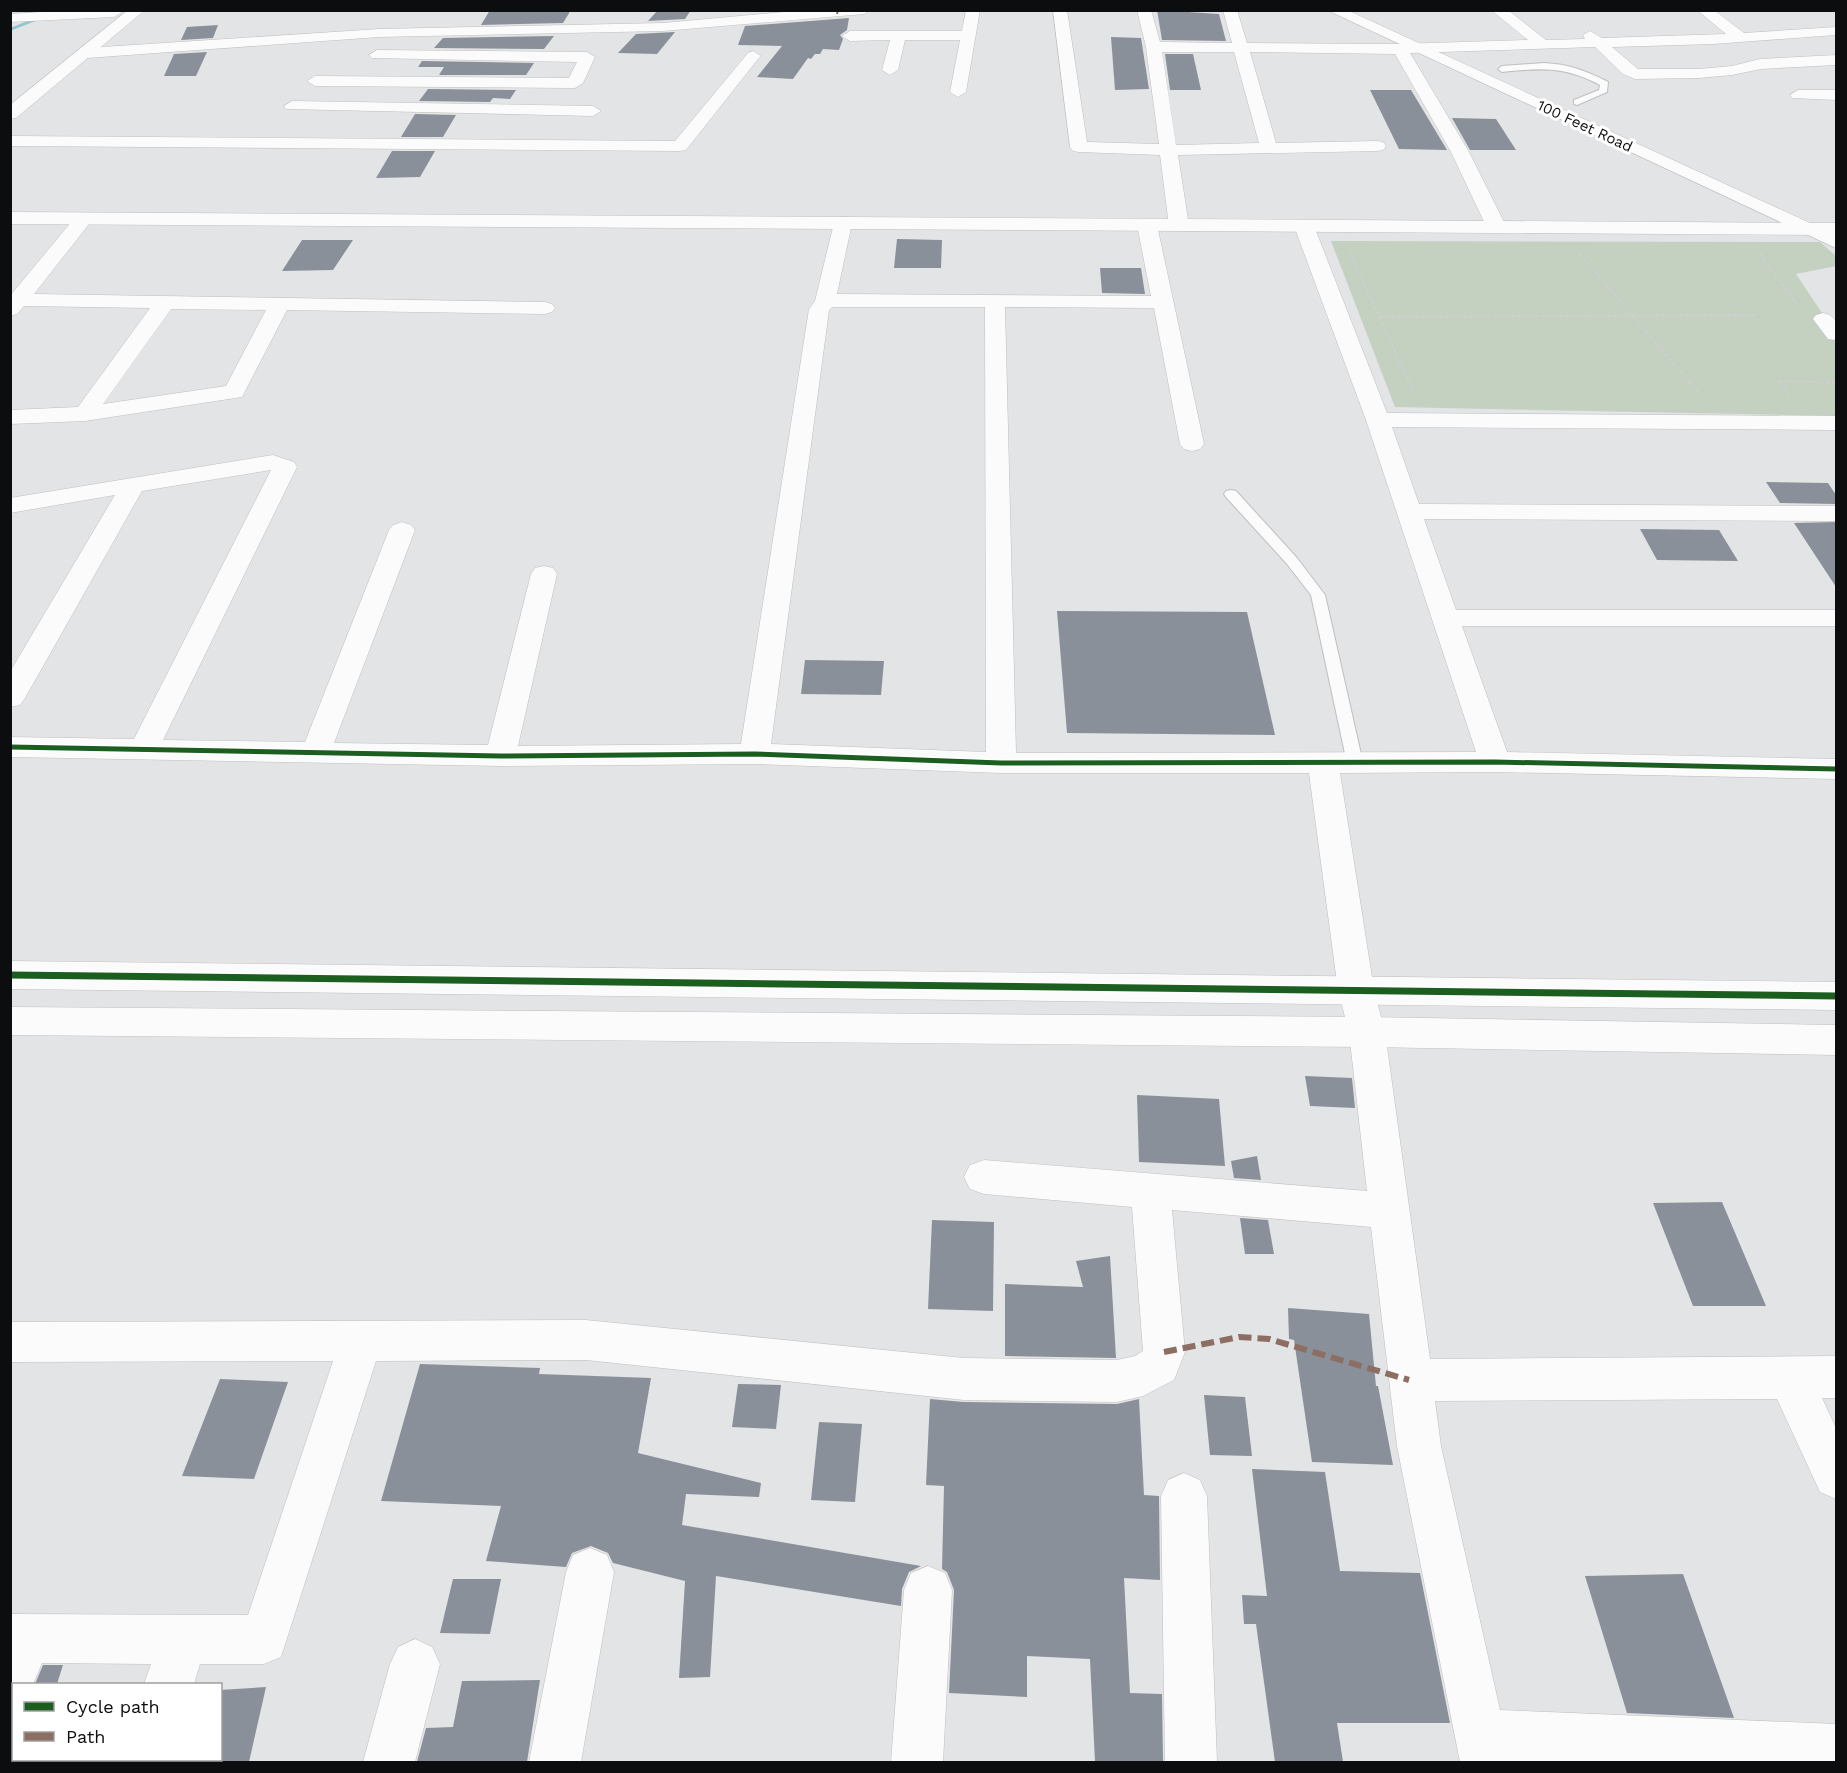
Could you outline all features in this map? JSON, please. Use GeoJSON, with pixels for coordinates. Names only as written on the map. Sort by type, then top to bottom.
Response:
{"type":"FeatureCollection","features":[{"type":"Feature","properties":{"kind":"street"},"geometry":{"type":"LineString","coordinates":[[10,114],[139,10]]}},
{"type":"Feature","properties":{"kind":"street"},"geometry":{"type":"LineString","coordinates":[[609,29],[618,10]]}},
{"type":"Feature","properties":{"kind":"street"},"geometry":{"type":"LineString","coordinates":[[87,53],[348,36],[663,27],[706,16],[744,19],[864,10]]}},
{"type":"Feature","properties":{"kind":"street"},"geometry":{"type":"LineString","coordinates":[[958,92],[973,10]]}},
{"type":"Feature","properties":{"kind":"street"},"geometry":{"type":"LineString","coordinates":[[1060,10],[1079,147],[1169,150],[1377,146]]}},
{"type":"Feature","properties":{"kind":"street"},"geometry":{"type":"LineString","coordinates":[[1144,10],[1154,47],[1179,226]]}},
{"type":"Feature","properties":{"kind":"street"},"geometry":{"type":"LineString","coordinates":[[1230,10],[1269,149]]}},
{"type":"Feature","properties":{"kind":"street","name":"100 Feet Road"},"geometry":{"type":"LineString","coordinates":[[1334,10],[1407,49],[1813,220],[1836,221]]}},
{"type":"Feature","properties":{"kind":"street","name":"100 Feet Road"},"geometry":{"type":"LineString","coordinates":[[1368,10],[1534,83]]}},
{"type":"Feature","properties":{"kind":"street"},"geometry":{"type":"LineString","coordinates":[[1498,10],[1542,44]]}},
{"type":"Feature","properties":{"kind":"street"},"geometry":{"type":"LineString","coordinates":[[1705,11],[1728,11]]}},
{"type":"Feature","properties":{"kind":"street"},"geometry":{"type":"LineString","coordinates":[[1705,11],[1740,37]]}},
{"type":"Feature","properties":{"kind":"street"},"geometry":{"type":"LineString","coordinates":[[10,18],[115,12]]}},
{"type":"Feature","properties":{"kind":"street"},"geometry":{"type":"LineString","coordinates":[[10,94],[115,12]]}},
{"type":"Feature","properties":{"kind":"street"},"geometry":{"type":"LineString","coordinates":[[841,13],[851,23],[850,36],[841,51]]}},
{"type":"Feature","properties":{"kind":"street"},"geometry":{"type":"LineString","coordinates":[[744,19],[747,36]]}},
{"type":"Feature","properties":{"kind":"street"},"geometry":{"type":"LineString","coordinates":[[1642,23],[1663,40]]}},
{"type":"Feature","properties":{"kind":"street"},"geometry":{"type":"LineString","coordinates":[[1578,25],[1635,74],[1721,72],[1760,64],[1836,60]]}},
{"type":"Feature","properties":{"kind":"street"},"geometry":{"type":"LineString","coordinates":[[1154,47],[1407,49],[1740,37],[1836,31]]}},
{"type":"Feature","properties":{"kind":"street"},"geometry":{"type":"LineString","coordinates":[[850,36],[968,35]]}},
{"type":"Feature","properties":{"kind":"street"},"geometry":{"type":"LineString","coordinates":[[339,55],[348,36]]}},
{"type":"Feature","properties":{"kind":"street"},"geometry":{"type":"LineString","coordinates":[[890,70],[898,36]]}},
{"type":"Feature","properties":{"kind":"street"},"geometry":{"type":"LineString","coordinates":[[1407,49],[1497,228]]}},
{"type":"Feature","properties":{"kind":"street"},"geometry":{"type":"LineString","coordinates":[[315,81],[575,83],[587,57],[363,55]]}},
{"type":"Feature","properties":{"kind":"street"},"geometry":{"type":"LineString","coordinates":[[10,141],[680,146],[753,56]]}},
{"type":"Feature","properties":{"kind":"street"},"geometry":{"type":"LineString","coordinates":[[260,143],[326,66]]}},
{"type":"Feature","properties":{"kind":"street"},"geometry":{"type":"LineString","coordinates":[[583,144],[598,93]]}},
{"type":"Feature","properties":{"kind":"street"},"geometry":{"type":"LineString","coordinates":[[1798,95],[1836,94]]}},
{"type":"Feature","properties":{"kind":"street","name":"100 Feet Road"},"geometry":{"type":"LineString","coordinates":[[1572,100],[1599,112]]}},
{"type":"Feature","properties":{"kind":"street"},"geometry":{"type":"LineString","coordinates":[[292,106],[592,111]]}},
{"type":"Feature","properties":{"kind":"street"},"geometry":{"type":"LineString","coordinates":[[10,218],[1497,228],[1813,220],[1836,229]]}},
{"type":"Feature","properties":{"kind":"street"},"geometry":{"type":"LineString","coordinates":[[15,305],[84,219]]}},
{"type":"Feature","properties":{"kind":"street","name":"100 Feet Road"},"geometry":{"type":"LineString","coordinates":[[1813,220],[1836,242]]}},
{"type":"Feature","properties":{"kind":"street"},"geometry":{"type":"LineString","coordinates":[[755,754],[819,309],[825,302],[843,223]]}},
{"type":"Feature","properties":{"kind":"street"},"geometry":{"type":"LineString","coordinates":[[1147,225],[1192,444]]}},
{"type":"Feature","properties":{"kind":"street"},"geometry":{"type":"LineString","coordinates":[[1304,226],[1378,420],[1495,762]]}},
{"type":"Feature","properties":{"kind":"street"},"geometry":{"type":"LineString","coordinates":[[825,302],[836,300],[1162,302]]}},
{"type":"Feature","properties":{"kind":"street"},"geometry":{"type":"LineString","coordinates":[[995,301],[1001,763]]}},
{"type":"Feature","properties":{"kind":"street"},"geometry":{"type":"LineString","coordinates":[[15,305],[165,302],[545,308]]}},
{"type":"Feature","properties":{"kind":"street"},"geometry":{"type":"LineString","coordinates":[[85,414],[165,302]]}},
{"type":"Feature","properties":{"kind":"street"},"geometry":{"type":"LineString","coordinates":[[10,417],[85,414],[234,392],[280,304]]}},
{"type":"Feature","properties":{"kind":"street"},"geometry":{"type":"LineString","coordinates":[[1378,420],[1836,423]]}},
{"type":"Feature","properties":{"kind":"street"},"geometry":{"type":"LineString","coordinates":[[10,506],[261,462],[273,462],[285,467],[144,748]]}},
{"type":"Feature","properties":{"kind":"street"},"geometry":{"type":"LineString","coordinates":[[10,698],[133,485]]}},
{"type":"Feature","properties":{"kind":"street"},"geometry":{"type":"LineString","coordinates":[[1409,511],[1834,513]]}},
{"type":"Feature","properties":{"kind":"street"},"geometry":{"type":"LineString","coordinates":[[315,754],[402,530]]}},
{"type":"Feature","properties":{"kind":"street"},"geometry":{"type":"LineString","coordinates":[[500,756],[544,574]]}},
{"type":"Feature","properties":{"kind":"street"},"geometry":{"type":"LineString","coordinates":[[1446,618],[1836,618]]}},
{"type":"Feature","properties":{"kind":"street"},"geometry":{"type":"LineString","coordinates":[[10,747],[500,756],[755,754],[1001,763],[1495,762],[1836,769]]}},
{"type":"Feature","properties":{"kind":"street"},"geometry":{"type":"LineString","coordinates":[[1339,764],[1356,990],[1367,1032],[1409,1380],[1419,1446],[1484,1749],[1836,1750]]}},
{"type":"Feature","properties":{"kind":"street"},"geometry":{"type":"LineString","coordinates":[[10,975],[1836,996]]}},
{"type":"Feature","properties":{"kind":"street"},"geometry":{"type":"LineString","coordinates":[[10,1022],[1367,1032],[1836,1040]]}},
{"type":"Feature","properties":{"kind":"street"},"geometry":{"type":"LineString","coordinates":[[984,1177],[1389,1211]]}},
{"type":"Feature","properties":{"kind":"street"},"geometry":{"type":"LineString","coordinates":[[10,1342],[586,1340],[964,1379],[1117,1381],[1143,1375],[1159,1365],[1164,1352],[1152,1191]]}},
{"type":"Feature","properties":{"kind":"street"},"geometry":{"type":"LineString","coordinates":[[16,1652],[183,1639],[264,1640],[361,1341]]}},
{"type":"Feature","properties":{"kind":"street"},"geometry":{"type":"LineString","coordinates":[[1409,1380],[1836,1377]]}},
{"type":"Feature","properties":{"kind":"street"},"geometry":{"type":"LineString","coordinates":[[1790,1378],[1836,1476]]}},
{"type":"Feature","properties":{"kind":"street"},"geometry":{"type":"LineString","coordinates":[[1184,1496],[1191,1762]]}},
{"type":"Feature","properties":{"kind":"street"},"geometry":{"type":"LineString","coordinates":[[555,1762],[590,1572]]}},
{"type":"Feature","properties":{"kind":"street"},"geometry":{"type":"LineString","coordinates":[[917,1762],[928,1590]]}},
{"type":"Feature","properties":{"kind":"street"},"geometry":{"type":"LineString","coordinates":[[169,1683],[183,1639]]}},
{"type":"Feature","properties":{"kind":"street"},"geometry":{"type":"LineString","coordinates":[[389,1762],[415,1664]]}},
{"type":"Feature","properties":{"kind":"lane"},"geometry":{"type":"LineString","coordinates":[[1502,69],[1556,65],[1573,69],[1605,84],[1603,92],[1572,100]]}},
{"type":"Feature","properties":{"kind":"lane"},"geometry":{"type":"LineString","coordinates":[[1231,494],[1292,561],[1318,595],[1339,764]]}},
{"type":"Feature","properties":{"kind":"path"},"geometry":{"type":"LineString","coordinates":[[1359,250],[1348,249],[1415,396]]}},
{"type":"Feature","properties":{"kind":"path"},"geometry":{"type":"LineString","coordinates":[[1588,250],[1576,250],[1703,398],[1691,398]]}},
{"type":"Feature","properties":{"kind":"path"},"geometry":{"type":"LineString","coordinates":[[1757,251],[1821,322]]}},
{"type":"Feature","properties":{"kind":"path"},"geometry":{"type":"LineString","coordinates":[[1379,317],[1755,315]]}},
{"type":"Feature","properties":{"kind":"path"},"geometry":{"type":"LineString","coordinates":[[1781,399],[1792,399],[1779,381],[1836,383]]}},
{"type":"Feature","properties":{"kind":"green space"},"geometry":{"type":"Polygon","coordinates":[[[1331,241],[1820,242],[1836,256],[1836,266],[1796,274],[1836,334],[1836,416],[1395,407],[1331,241]]]}},
{"type":"Feature","properties":{"kind":"building"},"geometry":{"type":"Polygon","coordinates":[[[490,10],[571,10],[563,23],[481,25],[490,10]]]}},
{"type":"Feature","properties":{"kind":"building"},"geometry":{"type":"Polygon","coordinates":[[[658,10],[691,10],[685,19],[648,21],[658,10]]]}},
{"type":"Feature","properties":{"kind":"building"},"geometry":{"type":"Polygon","coordinates":[[[1157,10],[1219,14],[1226,41],[1162,40],[1157,10]]]}},
{"type":"Feature","properties":{"kind":"building"},"geometry":{"type":"Polygon","coordinates":[[[849,18],[847,30],[840,35],[843,39],[839,50],[823,49],[820,54],[815,54],[811,59],[808,58],[793,79],[757,77],[782,46],[738,45],[745,26],[849,18]]]}},
{"type":"Feature","properties":{"kind":"building"},"geometry":{"type":"Polygon","coordinates":[[[218,25],[213,38],[181,40],[187,27],[218,25]]]}},
{"type":"Feature","properties":{"kind":"building"},"geometry":{"type":"Polygon","coordinates":[[[675,32],[657,54],[618,53],[636,34],[675,32]]]}},
{"type":"Feature","properties":{"kind":"building"},"geometry":{"type":"Polygon","coordinates":[[[554,36],[544,49],[434,48],[443,38],[554,36]]]}},
{"type":"Feature","properties":{"kind":"building"},"geometry":{"type":"Polygon","coordinates":[[[1111,37],[1141,38],[1149,89],[1115,90],[1111,37]]]}},
{"type":"Feature","properties":{"kind":"building"},"geometry":{"type":"Polygon","coordinates":[[[207,52],[196,76],[164,76],[174,54],[207,52]]]}},
{"type":"Feature","properties":{"kind":"building"},"geometry":{"type":"Polygon","coordinates":[[[1165,54],[1193,54],[1201,90],[1170,90],[1165,54]]]}},
{"type":"Feature","properties":{"kind":"building"},"geometry":{"type":"Polygon","coordinates":[[[422,61],[534,63],[526,75],[439,75],[444,67],[418,67],[422,61]]]}},
{"type":"Feature","properties":{"kind":"building"},"geometry":{"type":"Polygon","coordinates":[[[428,89],[516,90],[510,99],[493,98],[490,102],[419,101],[428,89]]]}},
{"type":"Feature","properties":{"kind":"building"},"geometry":{"type":"Polygon","coordinates":[[[1370,90],[1411,90],[1447,150],[1399,149],[1370,90]]]}},
{"type":"Feature","properties":{"kind":"building"},"geometry":{"type":"Polygon","coordinates":[[[415,114],[456,115],[443,137],[401,137],[415,114]]]}},
{"type":"Feature","properties":{"kind":"building"},"geometry":{"type":"Polygon","coordinates":[[[1452,118],[1496,119],[1516,150],[1470,150],[1452,118]]]}},
{"type":"Feature","properties":{"kind":"building"},"geometry":{"type":"Polygon","coordinates":[[[392,151],[435,151],[420,177],[376,178],[392,151]]]}},
{"type":"Feature","properties":{"kind":"building"},"geometry":{"type":"Polygon","coordinates":[[[897,239],[942,240],[941,268],[894,268],[897,239]]]}},
{"type":"Feature","properties":{"kind":"building"},"geometry":{"type":"Polygon","coordinates":[[[302,240],[353,240],[333,270],[282,271],[302,240]]]}},
{"type":"Feature","properties":{"kind":"building"},"geometry":{"type":"Polygon","coordinates":[[[1100,268],[1141,268],[1145,294],[1102,293],[1100,268]]]}},
{"type":"Feature","properties":{"kind":"building"},"geometry":{"type":"Polygon","coordinates":[[[1766,482],[1828,483],[1836,495],[1836,504],[1780,503],[1766,482]]]}},
{"type":"Feature","properties":{"kind":"building"},"geometry":{"type":"Polygon","coordinates":[[[1836,522],[1836,587],[1794,523],[1836,522]]]}},
{"type":"Feature","properties":{"kind":"building"},"geometry":{"type":"Polygon","coordinates":[[[1640,529],[1719,530],[1738,561],[1657,560],[1640,529]]]}},
{"type":"Feature","properties":{"kind":"building"},"geometry":{"type":"Polygon","coordinates":[[[1057,611],[1247,612],[1275,735],[1067,733],[1057,611]]]}},
{"type":"Feature","properties":{"kind":"building"},"geometry":{"type":"Polygon","coordinates":[[[805,660],[884,661],[881,695],[801,694],[805,660]]]}},
{"type":"Feature","properties":{"kind":"building"},"geometry":{"type":"Polygon","coordinates":[[[1305,1076],[1352,1078],[1355,1108],[1310,1106],[1305,1076]]]}},
{"type":"Feature","properties":{"kind":"building"},"geometry":{"type":"Polygon","coordinates":[[[1137,1095],[1219,1099],[1225,1166],[1139,1162],[1137,1095]]]}},
{"type":"Feature","properties":{"kind":"building"},"geometry":{"type":"Polygon","coordinates":[[[1257,1156],[1261,1180],[1234,1178],[1231,1161],[1257,1156]]]}},
{"type":"Feature","properties":{"kind":"building"},"geometry":{"type":"Polygon","coordinates":[[[1722,1202],[1766,1306],[1693,1306],[1653,1203],[1722,1202]]]}},
{"type":"Feature","properties":{"kind":"building"},"geometry":{"type":"Polygon","coordinates":[[[1240,1218],[1268,1220],[1274,1254],[1245,1254],[1240,1218]]]}},
{"type":"Feature","properties":{"kind":"building"},"geometry":{"type":"Polygon","coordinates":[[[932,1220],[994,1222],[993,1311],[928,1309],[932,1220]]]}},
{"type":"Feature","properties":{"kind":"building"},"geometry":{"type":"Polygon","coordinates":[[[1110,1256],[1116,1358],[1005,1356],[1005,1284],[1083,1287],[1076,1261],[1110,1256]]]}},
{"type":"Feature","properties":{"kind":"building"},"geometry":{"type":"Polygon","coordinates":[[[1288,1308],[1369,1314],[1376,1386],[1378,1386],[1393,1465],[1312,1462],[1294,1340],[1289,1339],[1288,1308]]]}},
{"type":"Feature","properties":{"kind":"building"},"geometry":{"type":"Polygon","coordinates":[[[420,1364],[540,1368],[539,1374],[651,1378],[638,1453],[761,1483],[759,1497],[686,1494],[682,1525],[921,1566],[909,1572],[902,1589],[901,1606],[716,1576],[710,1677],[679,1678],[685,1581],[613,1563],[608,1553],[591,1546],[572,1553],[566,1567],[486,1561],[501,1506],[381,1501],[420,1364]]]}},
{"type":"Feature","properties":{"kind":"building"},"geometry":{"type":"Polygon","coordinates":[[[220,1379],[288,1382],[254,1479],[182,1476],[220,1379]]]}},
{"type":"Feature","properties":{"kind":"building"},"geometry":{"type":"Polygon","coordinates":[[[738,1384],[781,1385],[776,1429],[732,1427],[738,1384]]]}},
{"type":"Feature","properties":{"kind":"building"},"geometry":{"type":"Polygon","coordinates":[[[1204,1395],[1245,1397],[1252,1456],[1210,1455],[1204,1395]]]}},
{"type":"Feature","properties":{"kind":"building"},"geometry":{"type":"Polygon","coordinates":[[[930,1399],[964,1402],[1117,1404],[1139,1399],[1144,1495],[1159,1496],[1160,1580],[1124,1578],[1130,1693],[1162,1694],[1163,1762],[1095,1762],[1090,1659],[1027,1656],[1027,1697],[949,1693],[954,1590],[947,1572],[942,1569],[944,1486],[926,1485],[930,1399]]]}},
{"type":"Feature","properties":{"kind":"building"},"geometry":{"type":"Polygon","coordinates":[[[819,1422],[862,1424],[855,1502],[811,1500],[819,1422]]]}},
{"type":"Feature","properties":{"kind":"building"},"geometry":{"type":"Polygon","coordinates":[[[1252,1469],[1325,1472],[1340,1571],[1420,1573],[1450,1723],[1337,1723],[1343,1762],[1275,1762],[1256,1624],[1244,1624],[1242,1595],[1267,1596],[1252,1469]]]}},
{"type":"Feature","properties":{"kind":"building"},"geometry":{"type":"Polygon","coordinates":[[[1683,1574],[1734,1718],[1627,1713],[1585,1576],[1683,1574]]]}},
{"type":"Feature","properties":{"kind":"building"},"geometry":{"type":"Polygon","coordinates":[[[453,1579],[501,1579],[490,1634],[440,1633],[453,1579]]]}},
{"type":"Feature","properties":{"kind":"building"},"geometry":{"type":"Polygon","coordinates":[[[43,1665],[63,1665],[57,1683],[35,1683],[43,1665]]]}},
{"type":"Feature","properties":{"kind":"building"},"geometry":{"type":"Polygon","coordinates":[[[540,1680],[527,1762],[417,1762],[426,1728],[453,1727],[462,1681],[540,1680]]]}},
{"type":"Feature","properties":{"kind":"building"},"geometry":{"type":"Polygon","coordinates":[[[266,1687],[249,1762],[220,1762],[222,1761],[222,1690],[266,1687]]]}},
{"type":"Feature","properties":{"kind":"waterway"},"geometry":{"type":"LineString","coordinates":[[10,30],[61,10]]}},
{"type":"Feature","properties":{"kind":"marked path"},"geometry":{"type":"LineString","coordinates":[[837,14],[838,10]]}},
{"type":"Feature","properties":{"kind":"marked path"},"geometry":{"type":"LineString","coordinates":[[1164,1352],[1239,1337],[1269,1339],[1409,1380]]}},
{"type":"Feature","properties":{"kind":"cycle path"},"geometry":{"type":"LineString","coordinates":[[10,747],[500,756],[755,754],[1001,763],[1495,762],[1836,769]]}},
{"type":"Feature","properties":{"kind":"cycle path"},"geometry":{"type":"LineString","coordinates":[[10,975],[1836,996]]}}]}
